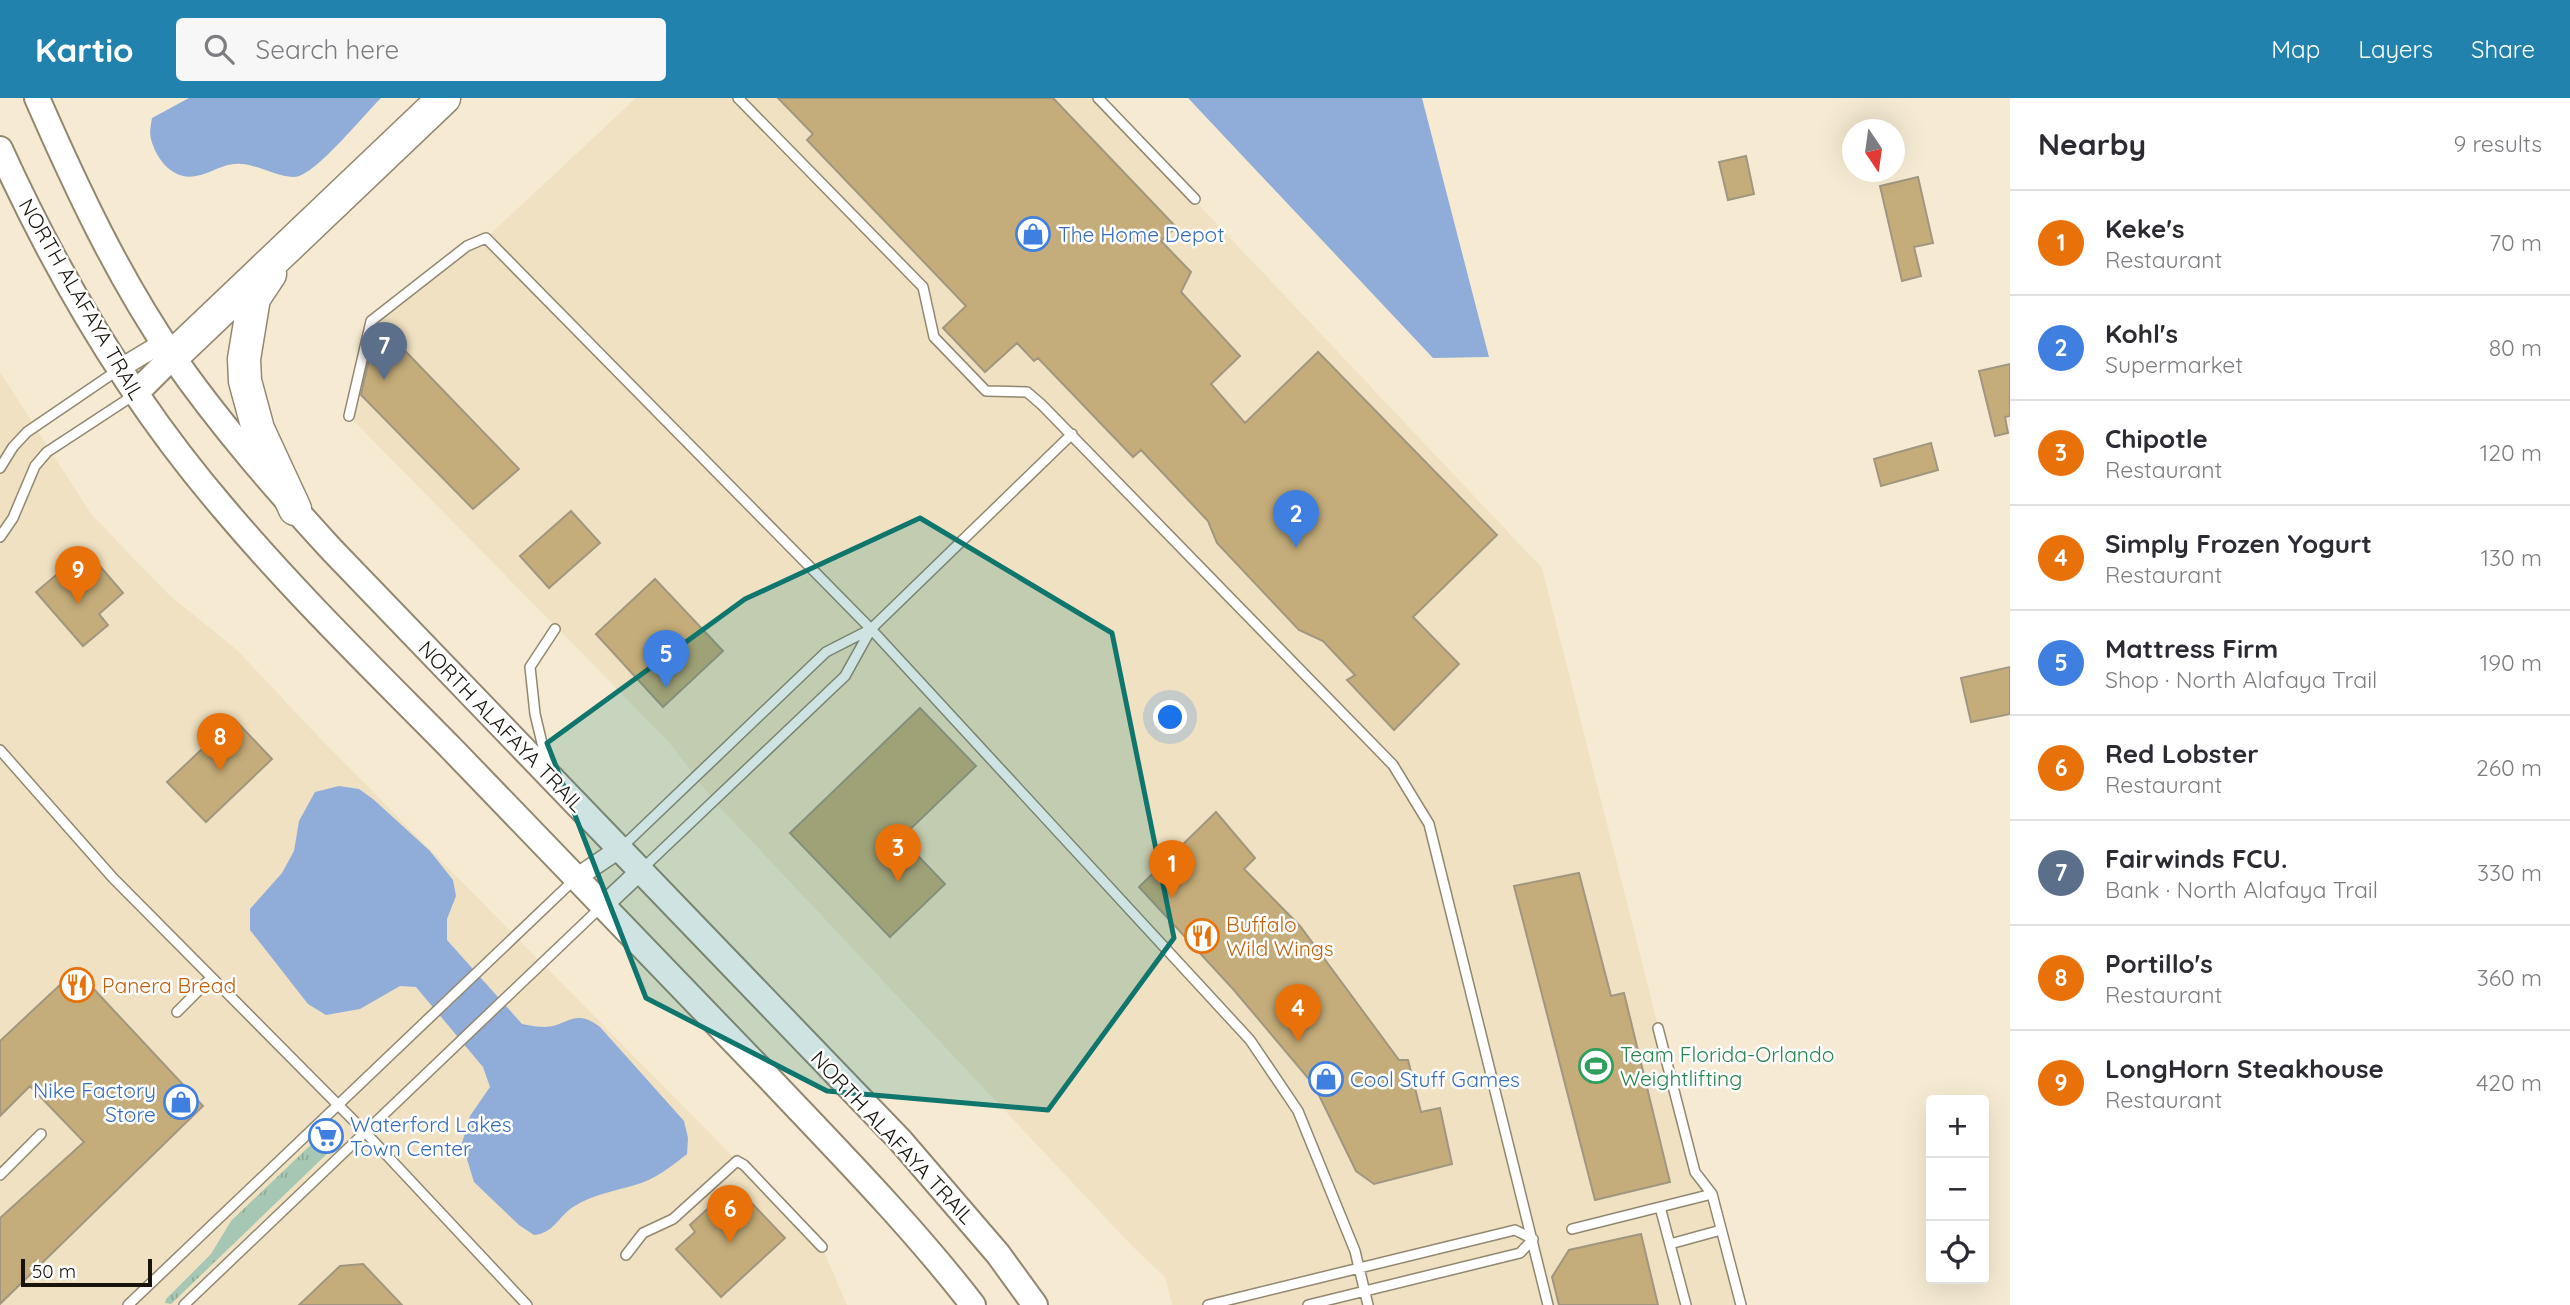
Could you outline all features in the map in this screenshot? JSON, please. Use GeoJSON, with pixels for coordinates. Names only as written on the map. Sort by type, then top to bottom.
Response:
{"type":"FeatureCollection","features":[{"type":"Feature","properties":{"kind":"highway"},"geometry":{"type":"LineString","coordinates":[[169,349],[289,244],[444,98]]}},
{"type":"Feature","properties":{"kind":"highway"},"geometry":{"type":"LineString","coordinates":[[289,244],[254,298],[244,359],[244,381],[258,429],[295,509]]}},
{"type":"Feature","properties":{"kind":"main road","name":"NORTH ALAFAYA TRAIL"},"geometry":{"type":"LineString","coordinates":[[37,98],[95,222],[169,349],[222,422],[295,509],[900,1140],[983,1236],[1035,1305]]}},
{"type":"Feature","properties":{"kind":"main road","name":"NORTH ALAFAYA TRAIL"},"geometry":{"type":"LineString","coordinates":[[0,149],[50,252],[135,394],[189,466],[268,560],[604,905],[866,1180],[910,1228],[973,1305]]}},
{"type":"Feature","properties":{"kind":"main road"},"geometry":{"type":"LineString","coordinates":[[135,394],[169,349]]}},
{"type":"Feature","properties":{"kind":"street"},"geometry":{"type":"LineString","coordinates":[[119,369],[169,349]]}},
{"type":"Feature","properties":{"kind":"street"},"geometry":{"type":"LineString","coordinates":[[576,878],[619,849]]}},
{"type":"Feature","properties":{"kind":"street"},"geometry":{"type":"LineString","coordinates":[[604,905],[640,871]]}},
{"type":"Feature","properties":{"kind":"lane"},"geometry":{"type":"LineString","coordinates":[[738,98],[923,287],[934,337],[977,382],[986,391],[1027,392],[1393,765],[1429,824],[1548,1305]]}},
{"type":"Feature","properties":{"kind":"lane"},"geometry":{"type":"LineString","coordinates":[[1098,98],[1195,198]]}},
{"type":"Feature","properties":{"kind":"lane"},"geometry":{"type":"LineString","coordinates":[[349,416],[371,321],[467,246],[486,238],[871,629],[1250,1040],[1298,1111],[1355,1251],[1368,1305]]}},
{"type":"Feature","properties":{"kind":"lane"},"geometry":{"type":"LineString","coordinates":[[0,468],[26,432],[119,369]]}},
{"type":"Feature","properties":{"kind":"lane"},"geometry":{"type":"LineString","coordinates":[[0,537],[13,518],[36,466],[47,452],[135,394]]}},
{"type":"Feature","properties":{"kind":"lane"},"geometry":{"type":"LineString","coordinates":[[619,849],[826,652],[871,629],[1072,435]]}},
{"type":"Feature","properties":{"kind":"lane"},"geometry":{"type":"LineString","coordinates":[[550,776],[536,715],[530,667],[555,628]]}},
{"type":"Feature","properties":{"kind":"lane"},"geometry":{"type":"LineString","coordinates":[[640,871],[845,676],[871,629]]}},
{"type":"Feature","properties":{"kind":"lane"},"geometry":{"type":"LineString","coordinates":[[0,750],[113,878],[365,1132],[527,1305]]}},
{"type":"Feature","properties":{"kind":"lane"},"geometry":{"type":"LineString","coordinates":[[128,1305],[576,878]]}},
{"type":"Feature","properties":{"kind":"lane"},"geometry":{"type":"LineString","coordinates":[[184,1305],[604,905]]}},
{"type":"Feature","properties":{"kind":"lane"},"geometry":{"type":"LineString","coordinates":[[177,1012],[211,978]]}},
{"type":"Feature","properties":{"kind":"lane"},"geometry":{"type":"LineString","coordinates":[[1658,1028],[1695,1172],[1712,1194],[1741,1305]]}},
{"type":"Feature","properties":{"kind":"lane"},"geometry":{"type":"LineString","coordinates":[[1,1173],[41,1134]]}},
{"type":"Feature","properties":{"kind":"lane"},"geometry":{"type":"LineString","coordinates":[[626,1255],[643,1233],[673,1219],[737,1161],[744,1165],[822,1247]]}},
{"type":"Feature","properties":{"kind":"lane"},"geometry":{"type":"LineString","coordinates":[[1572,1229],[1712,1194]]}},
{"type":"Feature","properties":{"kind":"lane"},"geometry":{"type":"LineString","coordinates":[[1660,1207],[1686,1305]]}},
{"type":"Feature","properties":{"kind":"lane"},"geometry":{"type":"LineString","coordinates":[[1208,1305],[1515,1230],[1533,1239]]}},
{"type":"Feature","properties":{"kind":"lane"},"geometry":{"type":"LineString","coordinates":[[1670,1244],[1721,1230]]}},
{"type":"Feature","properties":{"kind":"lane"},"geometry":{"type":"LineString","coordinates":[[1308,1305],[1520,1253],[1533,1239]]}},
{"type":"Feature","properties":{"kind":"highlighted area"},"geometry":{"type":"Polygon","coordinates":[[[920,518],[1112,633],[1174,938],[1048,1110],[827,1091],[646,998],[547,743],[745,599],[920,518]]]}},
{"type":"Feature","properties":{"kind":"shaded area"},"geometry":{"type":"Polygon","coordinates":[[[636,98],[1098,98],[1542,568],[1695,1171],[1712,1194],[1741,1305],[1172,1305],[1165,1277],[1134,1248],[714,801],[669,742],[349,416],[371,321],[467,246],[486,238],[636,98]]]}},
{"type":"Feature","properties":{"kind":"shaded area","name":"Waterford Lakes Town Center"},"geometry":{"type":"Polygon","coordinates":[[[0,372],[91,514],[168,594],[237,650],[315,733],[822,1247],[847,1305],[0,1305],[0,372]]]}},
{"type":"Feature","properties":{"kind":"green space"},"geometry":{"type":"Polygon","coordinates":[[[320,1136],[330,1137],[332,1149],[171,1304],[165,1303],[211,1254],[231,1221],[320,1136]]]}},
{"type":"Feature","properties":{"kind":"water"},"geometry":{"type":"Polygon","coordinates":[[[189,98],[381,98],[318,164],[299,176],[279,175],[242,164],[188,177],[173,172],[161,161],[153,147],[150,134],[152,118],[189,98]]]}},
{"type":"Feature","properties":{"kind":"water"},"geometry":{"type":"Polygon","coordinates":[[[1188,98],[1422,98],[1489,357],[1433,358],[1188,98]]]}},
{"type":"Feature","properties":{"kind":"water"},"geometry":{"type":"Polygon","coordinates":[[[339,786],[359,789],[373,799],[430,851],[453,880],[456,896],[447,919],[447,940],[522,1024],[545,1027],[584,1018],[600,1027],[684,1121],[688,1138],[687,1154],[649,1180],[580,1203],[551,1228],[534,1235],[519,1225],[474,1182],[462,1143],[470,1116],[490,1087],[483,1067],[416,987],[400,986],[360,1009],[326,1015],[308,1004],[250,930],[250,909],[282,873],[294,851],[299,821],[315,792],[339,786]]]}},
{"type":"Feature","properties":{"kind":"building"},"geometry":{"type":"Polygon","coordinates":[[[778,98],[1053,98],[1176,227],[1161,241],[1191,272],[1181,292],[1240,356],[1211,384],[1245,423],[1318,352],[1497,535],[1413,617],[1459,664],[1394,730],[1347,680],[1355,675],[1323,641],[1299,630],[1217,543],[1208,521],[1141,450],[1133,457],[1038,358],[1034,361],[1017,343],[985,372],[943,328],[966,306],[807,140],[813,134],[778,98]]]}},
{"type":"Feature","properties":{"kind":"building"},"geometry":{"type":"Polygon","coordinates":[[[1746,156],[1754,194],[1728,200],[1719,162],[1746,156]]]}},
{"type":"Feature","properties":{"kind":"building"},"geometry":{"type":"Polygon","coordinates":[[[1918,177],[1933,243],[1914,247],[1921,276],[1902,281],[1880,186],[1918,177]]]}},
{"type":"Feature","properties":{"kind":"building"},"geometry":{"type":"Polygon","coordinates":[[[384,329],[519,469],[473,509],[361,395],[373,341],[384,329]]]}},
{"type":"Feature","properties":{"kind":"building"},"geometry":{"type":"Polygon","coordinates":[[[2010,364],[2010,416],[2005,417],[2008,433],[1995,436],[1979,371],[2010,364]]]}},
{"type":"Feature","properties":{"kind":"building"},"geometry":{"type":"Polygon","coordinates":[[[1931,443],[1938,470],[1881,486],[1874,459],[1931,443]]]}},
{"type":"Feature","properties":{"kind":"building"},"geometry":{"type":"Polygon","coordinates":[[[571,511],[600,543],[549,588],[520,556],[571,511]]]}},
{"type":"Feature","properties":{"kind":"building"},"geometry":{"type":"Polygon","coordinates":[[[86,550],[123,593],[99,614],[108,625],[83,646],[36,592],[86,550]]]}},
{"type":"Feature","properties":{"kind":"building"},"geometry":{"type":"Polygon","coordinates":[[[655,579],[723,651],[663,707],[596,634],[655,579]]]}},
{"type":"Feature","properties":{"kind":"building"},"geometry":{"type":"Polygon","coordinates":[[[2010,667],[2010,714],[1971,722],[1961,678],[2010,667]]]}},
{"type":"Feature","properties":{"kind":"building"},"geometry":{"type":"Polygon","coordinates":[[[920,708],[976,766],[901,838],[945,884],[890,937],[790,833],[920,708]]]}},
{"type":"Feature","properties":{"kind":"building"},"geometry":{"type":"Polygon","coordinates":[[[234,719],[272,759],[206,822],[167,782],[234,719]]]}},
{"type":"Feature","properties":{"kind":"building"},"geometry":{"type":"Polygon","coordinates":[[[1216,812],[1255,858],[1244,869],[1300,926],[1399,1060],[1408,1060],[1421,1112],[1440,1108],[1452,1164],[1374,1184],[1356,1171],[1314,1085],[1233,989],[1139,887],[1216,812]]]}},
{"type":"Feature","properties":{"kind":"building"},"geometry":{"type":"Polygon","coordinates":[[[1579,873],[1611,996],[1624,993],[1670,1182],[1595,1200],[1514,886],[1579,873]]]}},
{"type":"Feature","properties":{"kind":"building"},"geometry":{"type":"Polygon","coordinates":[[[76,970],[203,1106],[0,1304],[0,1218],[84,1142],[30,1086],[0,1116],[0,1041],[76,970]]]}},
{"type":"Feature","properties":{"kind":"building"},"geometry":{"type":"Polygon","coordinates":[[[725,1193],[744,1195],[785,1238],[721,1297],[676,1249],[695,1232],[690,1225],[725,1193]]]}},
{"type":"Feature","properties":{"kind":"building"},"geometry":{"type":"Polygon","coordinates":[[[1641,1234],[1658,1305],[1559,1305],[1552,1277],[1569,1250],[1641,1234]]]}},
{"type":"Feature","properties":{"kind":"building"},"geometry":{"type":"Polygon","coordinates":[[[363,1264],[402,1305],[299,1305],[340,1266],[363,1264]]]}},
{"type":"Feature","properties":{"kind":"place","name":"The Home Depot"},"geometry":{"type":"Point","coordinates":[1033,234]}},
{"type":"Feature","properties":{"kind":"place","name":"Fairwinds FCU."},"geometry":{"type":"Point","coordinates":[384,380]}},
{"type":"Feature","properties":{"kind":"place","name":"Kohl's"},"geometry":{"type":"Point","coordinates":[1296,548]}},
{"type":"Feature","properties":{"kind":"place","name":"LongHorn Steakhouse"},"geometry":{"type":"Point","coordinates":[78,604]}},
{"type":"Feature","properties":{"kind":"place","name":"Mattress Firm"},"geometry":{"type":"Point","coordinates":[666,688]}},
{"type":"Feature","properties":{"kind":"place","name":"Portillo's"},"geometry":{"type":"Point","coordinates":[220,771]}},
{"type":"Feature","properties":{"kind":"place","name":"Chipotle"},"geometry":{"type":"Point","coordinates":[898,882]}},
{"type":"Feature","properties":{"kind":"place","name":"Keke's"},"geometry":{"type":"Point","coordinates":[1172,898]}},
{"type":"Feature","properties":{"kind":"place","name":"Buffalo Wild Wings"},"geometry":{"type":"Point","coordinates":[1202,936]}},
{"type":"Feature","properties":{"kind":"place","name":"Panera Bread"},"geometry":{"type":"Point","coordinates":[77,985]}},
{"type":"Feature","properties":{"kind":"place","name":"Simply Frozen Yogurt"},"geometry":{"type":"Point","coordinates":[1298,1042]}},
{"type":"Feature","properties":{"kind":"place","name":"Team Florida-Orlando Weightlifting"},"geometry":{"type":"Point","coordinates":[1596,1066]}},
{"type":"Feature","properties":{"kind":"place","name":"Cool Stuff Games"},"geometry":{"type":"Point","coordinates":[1326,1079]}},
{"type":"Feature","properties":{"kind":"place","name":"Nike Factory Store"},"geometry":{"type":"Point","coordinates":[181,1102]}},
{"type":"Feature","properties":{"kind":"place","name":"Waterford Lakes Town Center"},"geometry":{"type":"Point","coordinates":[326,1136]}},
{"type":"Feature","properties":{"kind":"place","name":"Red Lobster"},"geometry":{"type":"Point","coordinates":[730,1243]}}]}
